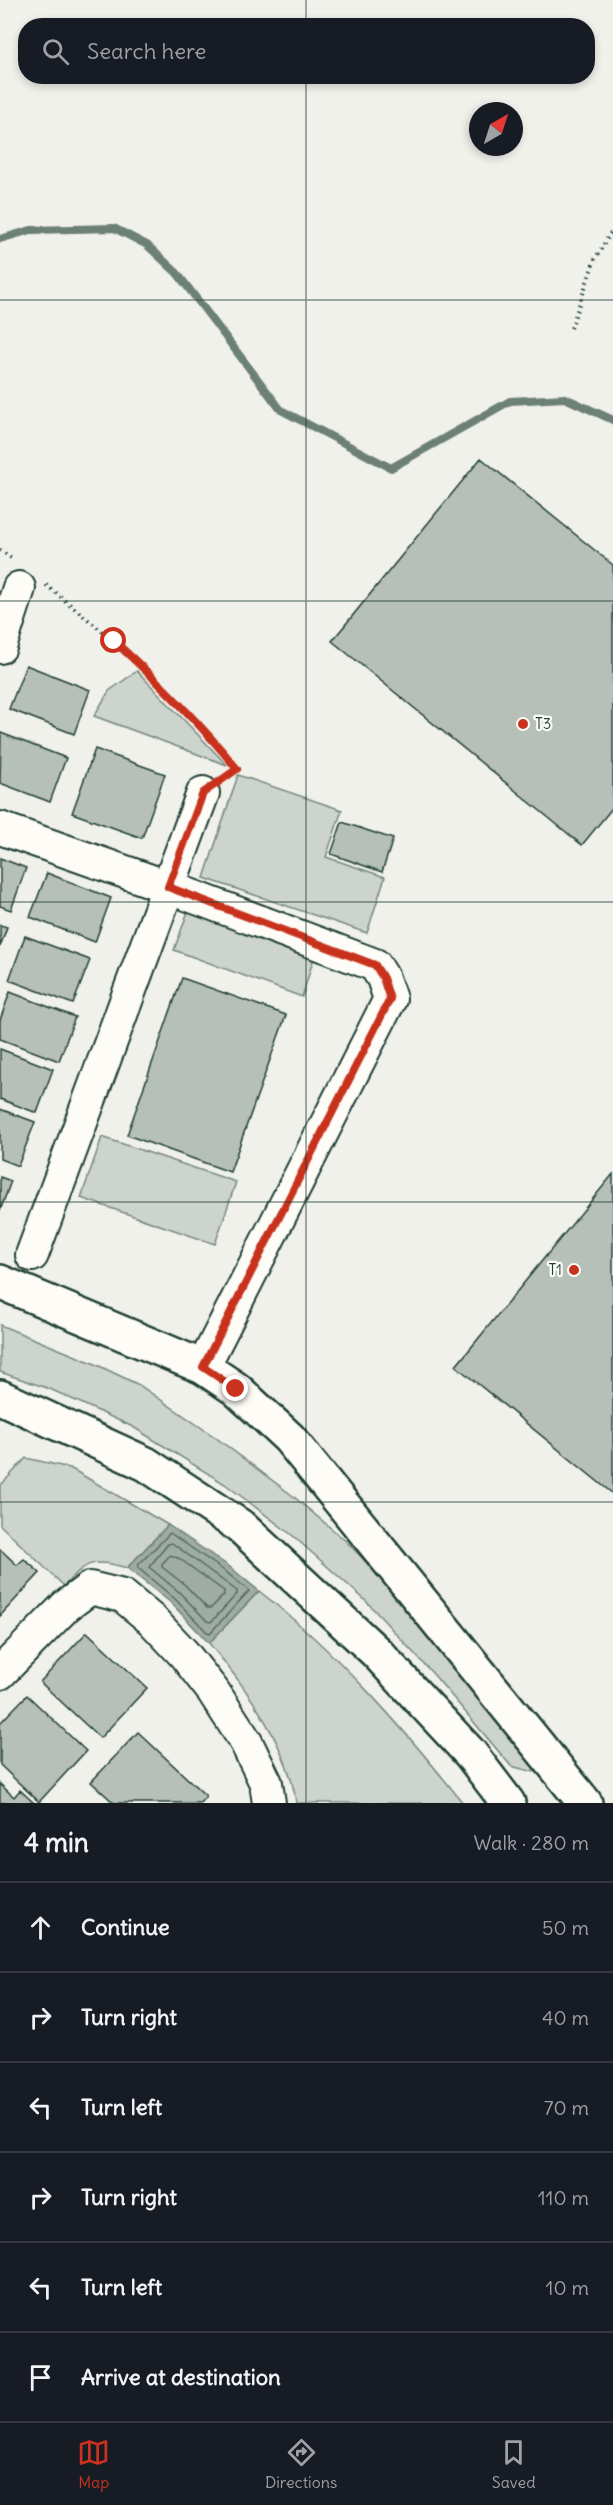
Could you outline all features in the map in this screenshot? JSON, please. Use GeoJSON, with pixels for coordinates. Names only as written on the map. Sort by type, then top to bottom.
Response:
{"type":"FeatureCollection","features":[{"type":"Feature","properties":{"kind":"main road"},"geometry":{"type":"LineString","coordinates":[[0,1282],[203,1367],[236,1389],[289,1438],[578,1801]]}},
{"type":"Feature","properties":{"kind":"main road"},"geometry":{"type":"LineString","coordinates":[[0,1397],[146,1464],[240,1526],[376,1652],[470,1753],[508,1803]]}},
{"type":"Feature","properties":{"kind":"street"},"geometry":{"type":"LineString","coordinates":[[0,647],[26,578]]}},
{"type":"Feature","properties":{"kind":"street"},"geometry":{"type":"LineString","coordinates":[[32,1255],[203,793]]}},
{"type":"Feature","properties":{"kind":"street"},"geometry":{"type":"LineString","coordinates":[[0,828],[168,887],[375,965],[383,978],[390,999],[203,1367]]}},
{"type":"Feature","properties":{"kind":"street"},"geometry":{"type":"LineString","coordinates":[[0,1673],[66,1606],[90,1588],[123,1596],[152,1620],[184,1654],[213,1691],[246,1742],[266,1783],[268,1803]]}},
{"type":"Feature","properties":{"kind":"path"},"geometry":{"type":"LineString","coordinates":[[571,328],[595,259],[613,229]]}},
{"type":"Feature","properties":{"kind":"path"},"geometry":{"type":"LineString","coordinates":[[0,550],[26,578],[114,641],[157,680],[215,742],[237,769],[203,793]]}},
{"type":"Feature","properties":{"kind":"shaded area"},"geometry":{"type":"Polygon","coordinates":[[[137,671],[227,765],[94,716],[109,691],[137,671]]]}},
{"type":"Feature","properties":{"kind":"shaded area"},"geometry":{"type":"Polygon","coordinates":[[[238,775],[342,810],[326,857],[385,877],[367,933],[204,878],[238,775]]]}},
{"type":"Feature","properties":{"kind":"shaded area"},"geometry":{"type":"Polygon","coordinates":[[[190,906],[316,951],[302,997],[174,950],[190,906]]]}},
{"type":"Feature","properties":{"kind":"shaded area"},"geometry":{"type":"Polygon","coordinates":[[[102,1137],[236,1182],[215,1244],[81,1198],[102,1137]]]}},
{"type":"Feature","properties":{"kind":"shaded area"},"geometry":{"type":"Polygon","coordinates":[[[0,1325],[93,1363],[139,1385],[215,1437],[293,1496],[346,1541],[416,1615],[548,1768],[534,1772],[511,1766],[434,1675],[365,1600],[292,1535],[225,1484],[133,1427],[50,1389],[0,1372],[0,1325]]]}},
{"type":"Feature","properties":{"kind":"shaded area"},"geometry":{"type":"Polygon","coordinates":[[[26,1458],[70,1468],[168,1525],[127,1568],[106,1563],[92,1564],[79,1571],[64,1586],[0,1525],[0,1486],[26,1458]]]}},
{"type":"Feature","properties":{"kind":"shaded area"},"geometry":{"type":"Polygon","coordinates":[[[259,1591],[315,1639],[367,1691],[463,1803],[296,1803],[285,1760],[275,1739],[251,1697],[209,1643],[259,1591]]]}},
{"type":"Feature","properties":{"kind":"water"},"geometry":{"type":"Polygon","coordinates":[[[168,1525],[230,1567],[259,1591],[209,1643],[170,1602],[127,1568],[168,1525]]]}},
{"type":"Feature","properties":{"kind":"building","name":"T3"},"geometry":{"type":"Polygon","coordinates":[[[481,458],[613,565],[613,807],[582,845],[332,641],[481,458]]]}},
{"type":"Feature","properties":{"kind":"building"},"geometry":{"type":"Polygon","coordinates":[[[26,665],[90,690],[74,734],[9,709],[26,665]]]}},
{"type":"Feature","properties":{"kind":"building"},"geometry":{"type":"Polygon","coordinates":[[[1,733],[66,758],[50,802],[0,783],[1,733]]]}},
{"type":"Feature","properties":{"kind":"building"},"geometry":{"type":"Polygon","coordinates":[[[95,749],[165,774],[142,838],[72,813],[95,749]]]}},
{"type":"Feature","properties":{"kind":"building"},"geometry":{"type":"Polygon","coordinates":[[[342,822],[393,839],[382,872],[331,854],[342,822]]]}},
{"type":"Feature","properties":{"kind":"building"},"geometry":{"type":"Polygon","coordinates":[[[0,858],[26,868],[11,910],[0,906],[0,858]]]}},
{"type":"Feature","properties":{"kind":"building"},"geometry":{"type":"Polygon","coordinates":[[[47,873],[111,898],[95,942],[30,917],[47,873]]]}},
{"type":"Feature","properties":{"kind":"building"},"geometry":{"type":"Polygon","coordinates":[[[0,925],[7,927],[0,947],[0,925]]]}},
{"type":"Feature","properties":{"kind":"building"},"geometry":{"type":"Polygon","coordinates":[[[25,936],[90,960],[73,1004],[9,980],[25,936]]]}},
{"type":"Feature","properties":{"kind":"building"},"geometry":{"type":"Polygon","coordinates":[[[182,978],[286,1015],[230,1172],[127,1135],[182,978]]]}},
{"type":"Feature","properties":{"kind":"building"},"geometry":{"type":"Polygon","coordinates":[[[10,992],[75,1017],[59,1061],[0,1039],[0,1020],[10,992]]]}},
{"type":"Feature","properties":{"kind":"building"},"geometry":{"type":"Polygon","coordinates":[[[0,1049],[53,1069],[37,1113],[0,1099],[0,1049]]]}},
{"type":"Feature","properties":{"kind":"building"},"geometry":{"type":"Polygon","coordinates":[[[0,1109],[35,1122],[18,1166],[0,1159],[0,1109]]]}},
{"type":"Feature","properties":{"kind":"building","name":"T1"},"geometry":{"type":"Polygon","coordinates":[[[613,1174],[613,1494],[456,1366],[613,1174]]]}},
{"type":"Feature","properties":{"kind":"building"},"geometry":{"type":"Polygon","coordinates":[[[0,1177],[11,1181],[0,1211],[0,1177]]]}},
{"type":"Feature","properties":{"kind":"building"},"geometry":{"type":"Polygon","coordinates":[[[0,1549],[17,1565],[24,1559],[40,1573],[0,1616],[0,1549]]]}},
{"type":"Feature","properties":{"kind":"building"},"geometry":{"type":"Polygon","coordinates":[[[87,1632],[147,1688],[100,1738],[40,1682],[87,1632]]]}},
{"type":"Feature","properties":{"kind":"building"},"geometry":{"type":"Polygon","coordinates":[[[27,1695],[86,1751],[39,1802],[0,1765],[0,1723],[27,1695]]]}},
{"type":"Feature","properties":{"kind":"building"},"geometry":{"type":"Polygon","coordinates":[[[138,1732],[206,1796],[200,1803],[114,1803],[91,1782],[138,1732]]]}},
{"type":"Feature","properties":{"kind":"building"},"geometry":{"type":"Polygon","coordinates":[[[0,1784],[14,1797],[20,1790],[34,1803],[0,1803],[0,1784]]]}},
{"type":"Feature","properties":{"kind":"waterway"},"geometry":{"type":"LineString","coordinates":[[0,239],[31,230],[114,228],[147,245],[177,273],[281,410],[391,468],[510,401],[565,398],[613,420]]}},
{"type":"Feature","properties":{"kind":"place","name":"T3"},"geometry":{"type":"Point","coordinates":[523,724]}},
{"type":"Feature","properties":{"kind":"place","name":"T1"},"geometry":{"type":"Point","coordinates":[574,1270]}},
{"type":"Feature","properties":{"kind":"route"},"geometry":{"type":"LineString","coordinates":[[114,641],[157,680],[237,769],[203,793],[168,887],[375,965],[383,978],[390,999],[203,1367],[236,1389]]}}]}
